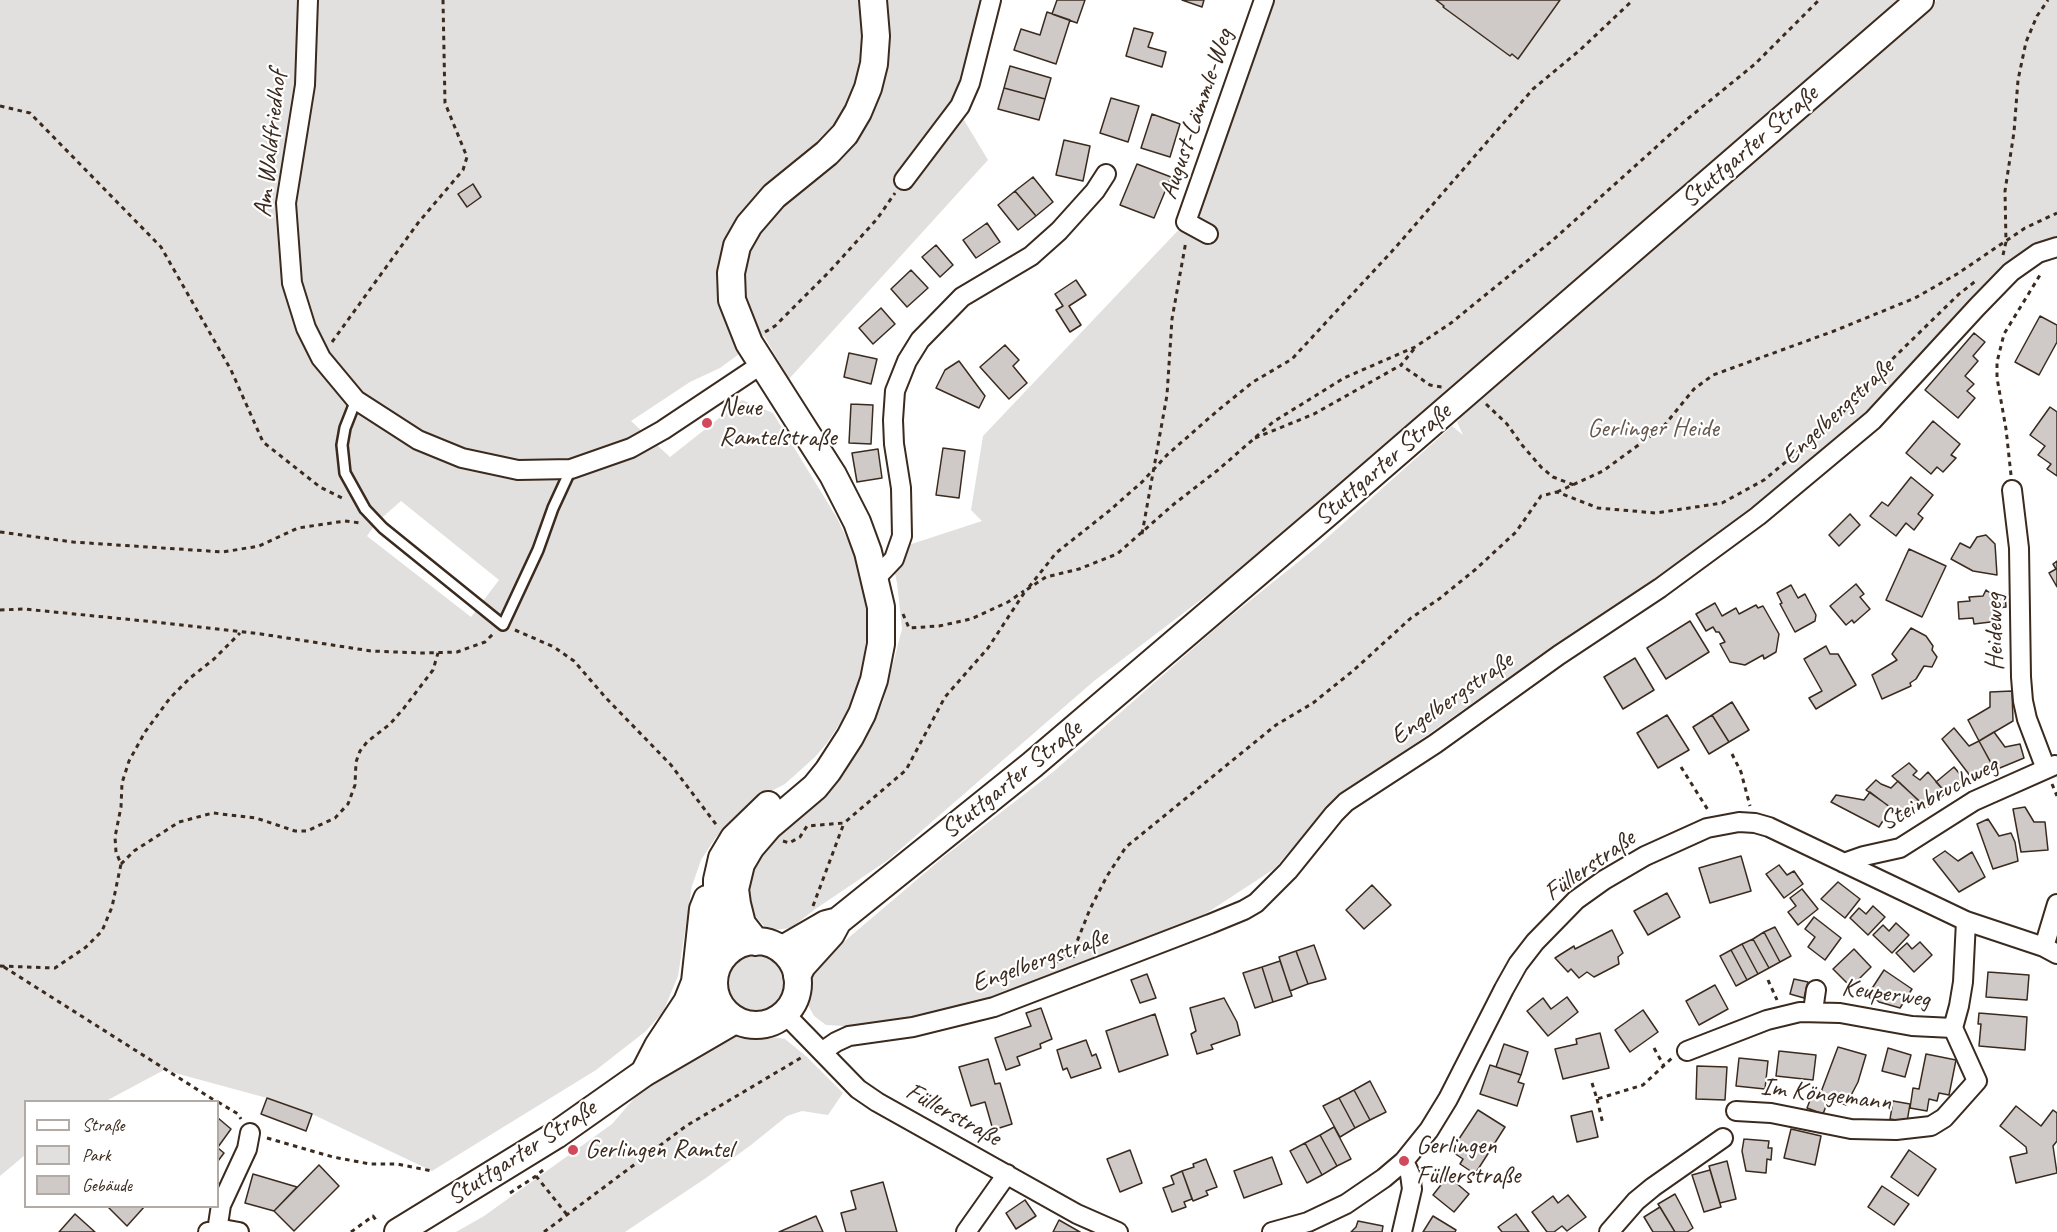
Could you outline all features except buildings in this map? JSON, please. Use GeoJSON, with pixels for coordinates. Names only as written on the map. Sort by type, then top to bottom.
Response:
{"type":"FeatureCollection","features":[{"type":"Feature","properties":{"kind":"main road"},"geometry":{"type":"LineString","coordinates":[[768,945],[744,943],[733,948],[724,956],[715,974],[715,994],[722,1009],[735,1020],[756,1025],[766,1023],[784,1013],[795,996],[797,976],[792,960],[768,945],[742,924],[735,889],[741,864],[751,847],[769,826],[815,787],[828,771],[862,714],[878,663],[882,636],[881,608],[876,578],[857,522],[833,475],[755,354],[732,300],[731,273],[736,246],[749,225],[774,196],[827,153],[844,134],[858,112],[868,88],[874,64],[876,36],[873,0]]}},
{"type":"Feature","properties":{"kind":"main road","name":"Stuttgarter Straße"},"geometry":{"type":"LineString","coordinates":[[797,976],[802,966],[831,934],[838,921],[1050,750],[1920,0]]}},
{"type":"Feature","properties":{"kind":"main road"},"geometry":{"type":"LineString","coordinates":[[724,956],[717,903],[717,880],[722,858],[734,838],[757,814],[842,748]]}},
{"type":"Feature","properties":{"kind":"main road"},"geometry":{"type":"LineString","coordinates":[[644,1073],[658,1046],[687,1002],[695,982],[704,909],[717,880]]}},
{"type":"Feature","properties":{"kind":"main road","name":"Stuttgarter Straße"},"geometry":{"type":"LineString","coordinates":[[768,945],[788,946],[826,924],[838,921]]}},
{"type":"Feature","properties":{"kind":"main road","name":"Stuttgarter Straße"},"geometry":{"type":"LineString","coordinates":[[644,1073],[711,1004],[715,994]]}},
{"type":"Feature","properties":{"kind":"main road","name":"Stuttgarter Straße"},"geometry":{"type":"LineString","coordinates":[[388,1228],[540,1145],[644,1073],[735,1020]]}},
{"type":"Feature","properties":{"kind":"street","name":"Am Waldfriedhof"},"geometry":{"type":"LineString","coordinates":[[308,0],[304,85],[286,203],[292,283],[306,328],[321,358],[356,400],[418,440],[462,458],[519,470],[571,469],[631,448],[663,430],[755,354]]}},
{"type":"Feature","properties":{"kind":"street"},"geometry":{"type":"LineString","coordinates":[[904,180],[960,106],[970,83],[991,0]]}},
{"type":"Feature","properties":{"kind":"street","name":"August-Lämmle-Weg"},"geometry":{"type":"LineString","coordinates":[[1208,234],[1186,222],[1264,0]]}},
{"type":"Feature","properties":{"kind":"street"},"geometry":{"type":"LineString","coordinates":[[876,578],[894,559],[902,536],[901,488],[894,444],[893,420],[895,391],[907,361],[920,340],[962,297],[1031,256],[1059,231],[1095,191],[1106,174]]}},
{"type":"Feature","properties":{"kind":"street","name":"Engelbergstraße"},"geometry":{"type":"LineString","coordinates":[[823,1051],[849,1036],[913,1027],[972,1014],[1232,916],[1256,903],[1271,890],[1334,814],[1352,797],[1435,744],[1559,655],[1685,571],[1758,516],[1848,443],[1900,393],[1998,285],[2025,261],[2038,253],[2057,247]]}},
{"type":"Feature","properties":{"kind":"street","name":"Heideweg"},"geometry":{"type":"LineString","coordinates":[[2012,490],[2019,548],[2023,701],[2027,719],[2051,771]]}},
{"type":"Feature","properties":{"kind":"street","name":"Steinbruchweg"},"geometry":{"type":"LineString","coordinates":[[1844,863],[1864,856],[1900,849],[1974,801],[2051,771]]}},
{"type":"Feature","properties":{"kind":"street","name":"Füllerstraße"},"geometry":{"type":"LineString","coordinates":[[1272,1232],[1308,1222],[1346,1204],[1404,1161],[1429,1130],[1448,1099],[1518,964],[1554,921],[1576,900],[1604,880],[1645,856],[1689,835],[1721,824],[1739,822],[1769,827],[1966,921],[2051,951]]}},
{"type":"Feature","properties":{"kind":"street"},"geometry":{"type":"LineString","coordinates":[[2051,951],[2057,904]]}},
{"type":"Feature","properties":{"kind":"street","name":"Keuperweg"},"geometry":{"type":"LineString","coordinates":[[1687,1051],[1767,1020],[1786,1014],[1813,1011],[1840,1013],[1912,1026],[1953,1028],[1963,982],[1966,921]]}},
{"type":"Feature","properties":{"kind":"street","name":"Keuperweg"},"geometry":{"type":"LineString","coordinates":[[1813,1011],[1816,990]]}},
{"type":"Feature","properties":{"kind":"street","name":"Füllerstraße"},"geometry":{"type":"LineString","coordinates":[[784,1013],[858,1089],[1077,1214],[1118,1232]]}},
{"type":"Feature","properties":{"kind":"street","name":"Im Köngemann"},"geometry":{"type":"LineString","coordinates":[[1736,1111],[1771,1113],[1851,1129],[1896,1130],[1931,1126],[1944,1118],[1977,1081],[1953,1028]]}},
{"type":"Feature","properties":{"kind":"street"},"geometry":{"type":"LineString","coordinates":[[239,1232],[212,1231],[221,1205],[247,1149],[250,1133]]}},
{"type":"Feature","properties":{"kind":"street"},"geometry":{"type":"LineString","coordinates":[[1609,1232],[1636,1201],[1723,1138]]}},
{"type":"Feature","properties":{"kind":"street"},"geometry":{"type":"LineString","coordinates":[[1402,1232],[1412,1189],[1410,1174],[1404,1161]]}},
{"type":"Feature","properties":{"kind":"street"},"geometry":{"type":"LineString","coordinates":[[966,1232],[1007,1174]]}},
{"type":"Feature","properties":{"kind":"lane"},"geometry":{"type":"LineString","coordinates":[[356,400],[345,428],[342,445],[345,473],[365,509],[383,528],[503,625],[538,550],[553,508],[571,469]]}},
{"type":"Feature","properties":{"kind":"path"},"geometry":{"type":"LineString","coordinates":[[321,358],[418,223],[463,171],[467,157],[445,103],[443,0]]}},
{"type":"Feature","properties":{"kind":"path"},"geometry":{"type":"LineString","coordinates":[[809,914],[844,824],[906,770],[945,698],[988,648],[1026,590],[1056,553],[1109,511],[1175,448],[1244,389],[1292,359],[1395,248],[1533,89],[1580,50],[1633,0]]}},
{"type":"Feature","properties":{"kind":"path"},"geometry":{"type":"LineString","coordinates":[[909,628],[939,626],[971,619],[1008,602],[1046,577],[1117,554],[1273,422],[1344,378],[1415,347],[1451,323],[1553,240],[1685,121],[1755,63],[1820,0]]}},
{"type":"Feature","properties":{"kind":"path"},"geometry":{"type":"LineString","coordinates":[[1998,262],[2005,253],[2005,191],[2014,132],[2018,80],[2026,42],[2037,16],[2048,0]]}},
{"type":"Feature","properties":{"kind":"path"},"geometry":{"type":"LineString","coordinates":[[0,106],[30,113],[161,247],[231,370],[263,442],[320,487],[365,509]]}},
{"type":"Feature","properties":{"kind":"path"},"geometry":{"type":"LineString","coordinates":[[755,354],[775,326],[829,272],[877,219],[904,180]]}},
{"type":"Feature","properties":{"kind":"path"},"geometry":{"type":"LineString","coordinates":[[1069,979],[1076,944],[1090,909],[1107,876],[1126,847],[1276,725],[1313,703],[1354,670],[1411,618],[1476,569],[1516,532],[1541,496],[1575,485],[1603,471],[1663,427],[1694,390],[1713,375],[1834,331],[1915,298],[1958,274],[2035,222],[2057,213]]}},
{"type":"Feature","properties":{"kind":"path"},"geometry":{"type":"LineString","coordinates":[[1142,534],[1167,395],[1172,319],[1186,237],[1186,222]]}},
{"type":"Feature","properties":{"kind":"path"},"geometry":{"type":"LineString","coordinates":[[1557,492],[1598,508],[1656,513],[1722,503],[1764,480],[1834,421],[1876,375],[1959,294],[1982,275]]}},
{"type":"Feature","properties":{"kind":"path"},"geometry":{"type":"LineString","coordinates":[[2010,471],[1997,378],[1997,362],[2004,334],[2036,280]]}},
{"type":"Feature","properties":{"kind":"path"},"geometry":{"type":"LineString","coordinates":[[1252,440],[1314,414],[1401,365],[1415,347]]}},
{"type":"Feature","properties":{"kind":"path"},"geometry":{"type":"LineString","coordinates":[[1401,365],[1430,385],[1468,391],[1501,418],[1552,477],[1575,485]]}},
{"type":"Feature","properties":{"kind":"path"},"geometry":{"type":"LineString","coordinates":[[0,532],[74,542],[223,552],[259,546],[298,528],[345,521],[383,528]]}},
{"type":"Feature","properties":{"kind":"path"},"geometry":{"type":"LineString","coordinates":[[0,610],[24,609],[81,614],[371,651],[457,652],[485,642],[503,625],[554,647],[574,661],[606,698],[671,765],[723,834]]}},
{"type":"Feature","properties":{"kind":"path"},"geometry":{"type":"LineString","coordinates":[[121,864],[116,852],[115,837],[121,807],[122,783],[129,761],[145,732],[170,698],[240,633]]}},
{"type":"Feature","properties":{"kind":"path"},"geometry":{"type":"LineString","coordinates":[[1,965],[55,968],[86,947],[102,931],[112,906],[121,864],[134,851],[180,822],[213,813],[256,818],[295,831],[307,831],[335,818],[348,804],[355,785],[356,762],[360,751],[404,708],[433,670],[438,652]]}},
{"type":"Feature","properties":{"kind":"path"},"geometry":{"type":"LineString","coordinates":[[1732,754],[1741,772],[1751,813]]}},
{"type":"Feature","properties":{"kind":"path"},"geometry":{"type":"LineString","coordinates":[[1680,767],[1713,817]]}},
{"type":"Feature","properties":{"kind":"path"},"geometry":{"type":"LineString","coordinates":[[2051,771],[2057,796]]}},
{"type":"Feature","properties":{"kind":"path"},"geometry":{"type":"LineString","coordinates":[[769,826],[782,840],[789,843],[800,837],[807,826],[844,824]]}},
{"type":"Feature","properties":{"kind":"path"},"geometry":{"type":"LineString","coordinates":[[1,965],[214,1100]]}},
{"type":"Feature","properties":{"kind":"path"},"geometry":{"type":"LineString","coordinates":[[1768,980],[1781,1009]]}},
{"type":"Feature","properties":{"kind":"path"},"geometry":{"type":"LineString","coordinates":[[1654,1048],[1664,1066]]}},
{"type":"Feature","properties":{"kind":"path"},"geometry":{"type":"LineString","coordinates":[[544,1232],[686,1126],[804,1056],[823,1051]]}},
{"type":"Feature","properties":{"kind":"path"},"geometry":{"type":"LineString","coordinates":[[1597,1099],[1603,1124]]}},
{"type":"Feature","properties":{"kind":"path"},"geometry":{"type":"LineString","coordinates":[[219,1103],[238,1114],[250,1133],[333,1157],[370,1164],[397,1164],[432,1171]]}},
{"type":"Feature","properties":{"kind":"path"},"geometry":{"type":"LineString","coordinates":[[510,1193],[549,1165]]}},
{"type":"Feature","properties":{"kind":"path"},"geometry":{"type":"LineString","coordinates":[[536,1176],[568,1216]]}},
{"type":"Feature","properties":{"kind":"path"},"geometry":{"type":"LineString","coordinates":[[351,1232],[373,1216],[388,1228]]}},
{"type":"Feature","properties":{"kind":"green space"},"geometry":{"type":"Polygon","coordinates":[[[0,0],[986,0],[955,105],[988,160],[789,379],[764,336],[720,368],[690,382],[631,421],[670,457],[742,400],[773,413],[837,518],[859,564],[870,608],[862,674],[846,714],[827,743],[785,784],[752,801],[716,837],[701,860],[692,886],[678,976],[663,1012],[646,1031],[596,1070],[432,1171],[312,1114],[267,1098],[164,1070],[108,1100],[24,1100],[24,1156],[0,1176],[0,0]],[[401,501],[377,522],[367,536],[471,617],[499,580],[401,501]]]}},
{"type":"Feature","properties":{"kind":"green space"},"geometry":{"type":"Polygon","coordinates":[[[1264,0],[1898,0],[1352,485],[1094,681],[888,860],[791,928],[773,930],[764,926],[751,909],[747,888],[749,875],[766,846],[840,776],[868,733],[883,702],[902,629],[897,583],[890,551],[982,521],[971,510],[983,436],[1186,222],[1264,0]]]}},
{"type":"Feature","properties":{"kind":"green space","name":"Gerlinger Heide"},"geometry":{"type":"Polygon","coordinates":[[[1937,0],[2057,0],[2057,244],[2024,252],[2003,269],[1873,420],[1575,640],[1571,634],[1333,801],[1274,869],[1196,920],[1028,990],[946,1013],[861,1027],[826,1025],[814,1016],[808,1005],[810,982],[820,962],[946,855],[1053,772],[1221,624],[1318,546],[1452,426],[1463,435],[1457,422],[1460,419],[1457,415],[1937,0]]]}},
{"type":"Feature","properties":{"kind":"green space"},"geometry":{"type":"Polygon","coordinates":[[[756,954],[777,963],[786,984],[777,1005],[756,1014],[735,1005],[726,984],[735,963],[756,954]]]}},
{"type":"Feature","properties":{"kind":"green space"},"geometry":{"type":"Polygon","coordinates":[[[742,1032],[785,1039],[807,1057],[843,1093],[828,1115],[802,1111],[787,1116],[706,1178],[625,1232],[456,1232],[484,1216],[612,1124],[644,1087],[729,1033],[742,1032]]]}},
{"type":"Feature","properties":{"kind":"place","name":"Neue Ramtelstraße"},"geometry":{"type":"Point","coordinates":[707,423]}},
{"type":"Feature","properties":{"kind":"place","name":"Gerlingen Ramtel"},"geometry":{"type":"Point","coordinates":[573,1150]}},
{"type":"Feature","properties":{"kind":"place","name":"Gerlingen Füllerstraße"},"geometry":{"type":"Point","coordinates":[1404,1161]}}]}
